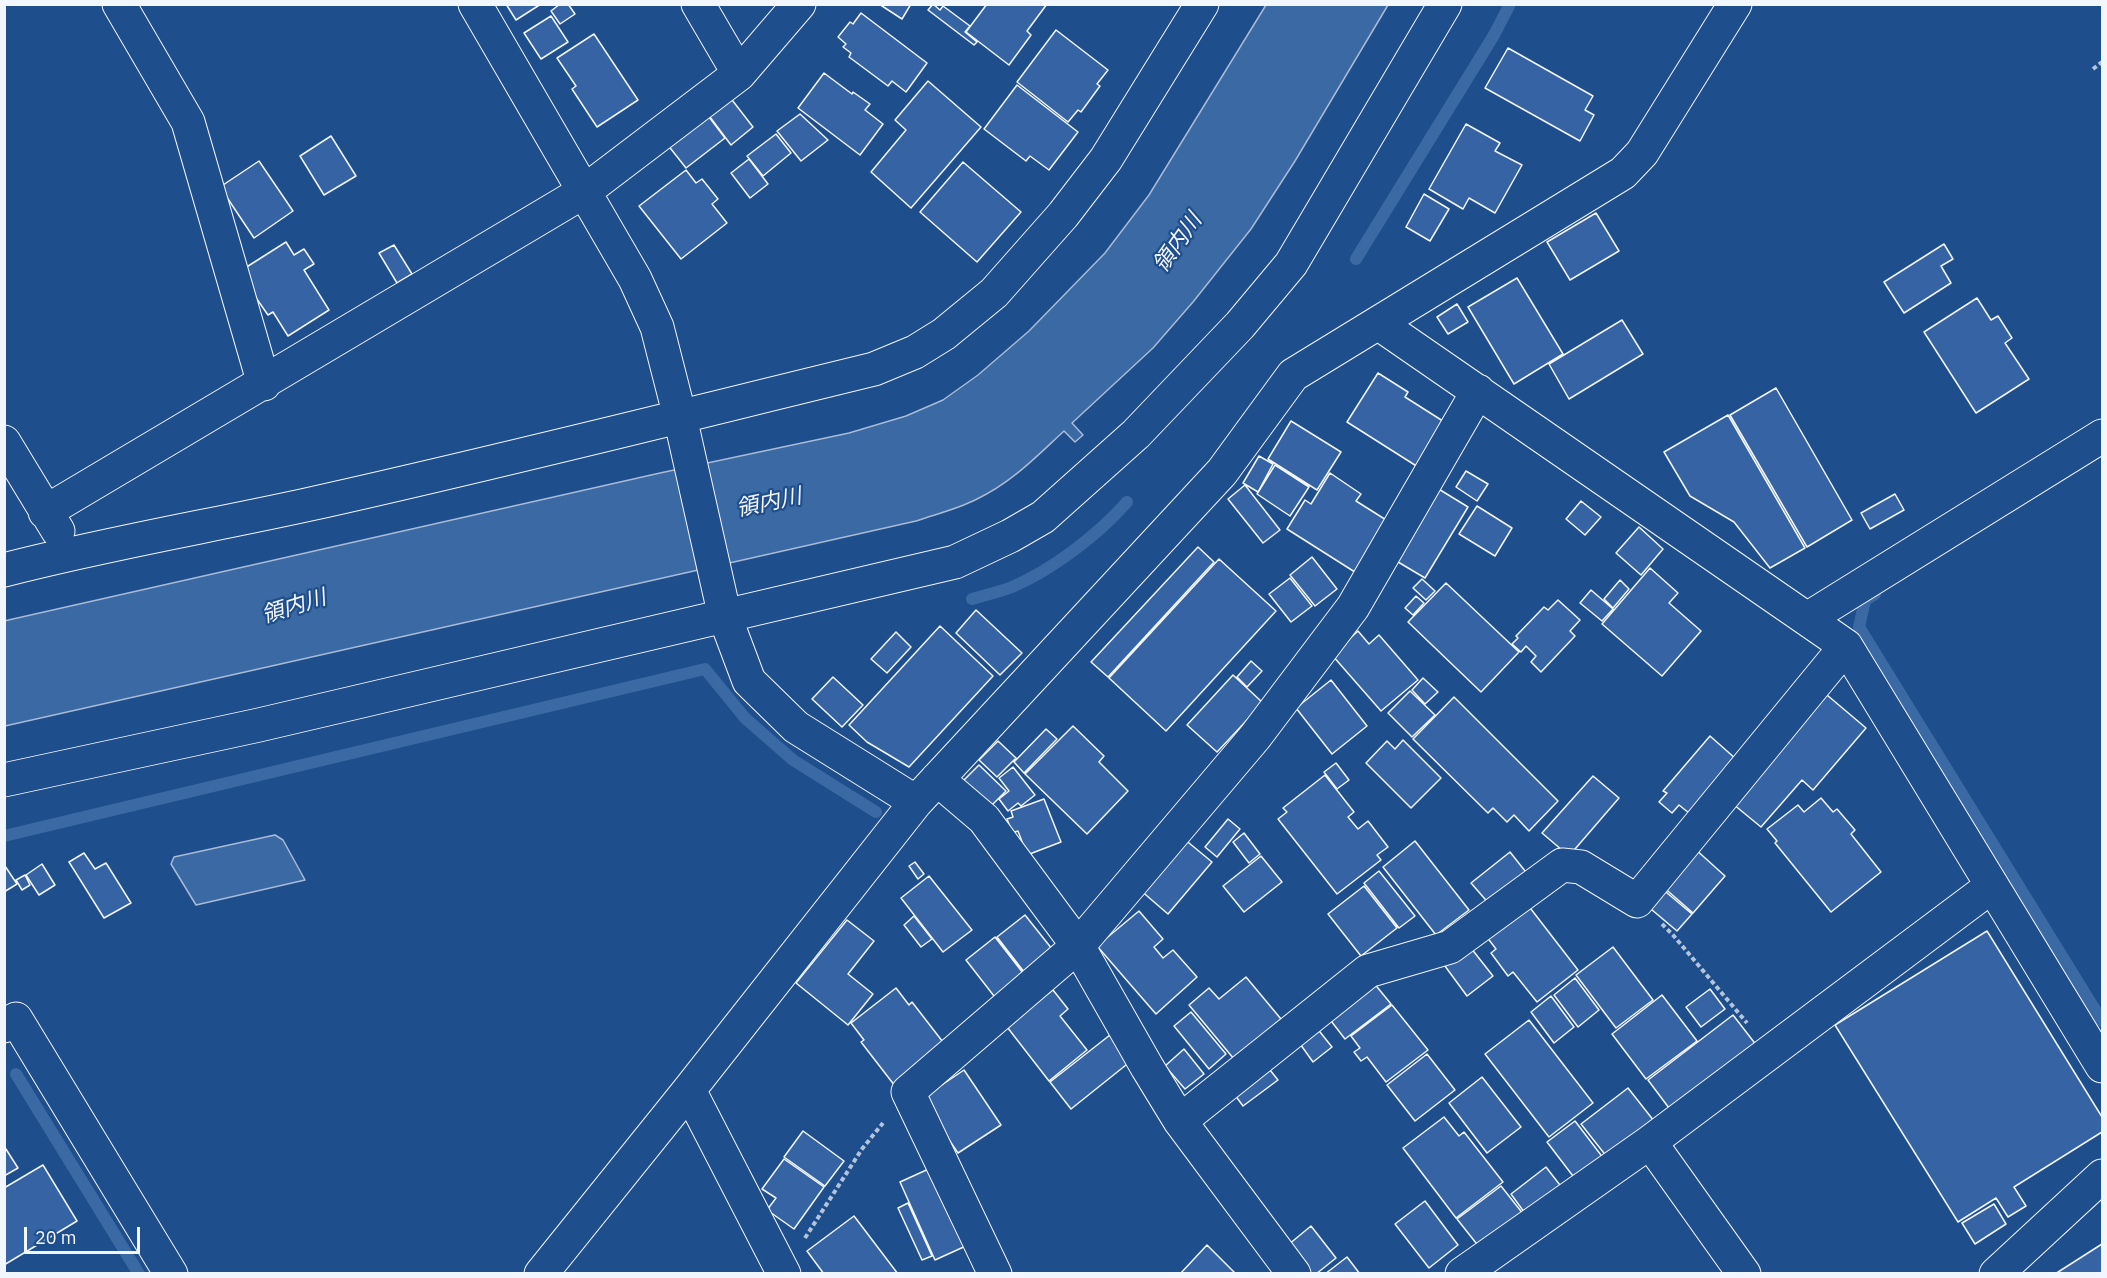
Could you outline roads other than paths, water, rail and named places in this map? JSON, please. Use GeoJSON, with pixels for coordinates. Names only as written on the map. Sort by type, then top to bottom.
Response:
{"type":"FeatureCollection","features":[{"type":"Feature","properties":{"kind":"street"},"geometry":{"type":"LineString","coordinates":[[119,4],[188,122],[264,384]]}},
{"type":"Feature","properties":{"kind":"street"},"geometry":{"type":"LineString","coordinates":[[475,4],[635,279],[657,327],[723,611],[749,681],[796,727],[984,819],[1078,946],[1180,1121],[1294,1274]]}},
{"type":"Feature","properties":{"kind":"street"},"geometry":{"type":"LineString","coordinates":[[698,4],[739,74]]}},
{"type":"Feature","properties":{"kind":"street"},"geometry":{"type":"LineString","coordinates":[[45,512],[264,384],[585,191],[739,74],[799,4]]}},
{"type":"Feature","properties":{"kind":"street"},"geometry":{"type":"LineString","coordinates":[[4,570],[72,553],[304,505],[680,420],[874,369],[915,352],[944,334],[994,293],[1063,214],[1106,159],[1202,4]]}},
{"type":"Feature","properties":{"kind":"street"},"geometry":{"type":"LineString","coordinates":[[4,780],[260,725],[723,611],[955,562],[1010,536],[1043,517],[1137,434],[1240,325],[1291,264],[1446,4]]}},
{"type":"Feature","properties":{"kind":"street"},"geometry":{"type":"LineString","coordinates":[[542,1274],[927,790],[1222,472],[1293,375],[1623,173],[1642,153],[1735,4]]}},
{"type":"Feature","properties":{"kind":"street"},"geometry":{"type":"LineString","coordinates":[[1378,323],[1846,646],[2103,1066]]}},
{"type":"Feature","properties":{"kind":"street"},"geometry":{"type":"LineString","coordinates":[[995,1274],[908,1092],[1078,946],[1255,737],[1353,607],[1478,391]]}},
{"type":"Feature","properties":{"kind":"street"},"geometry":{"type":"LineString","coordinates":[[1807,619],[2103,436]]}},
{"type":"Feature","properties":{"kind":"street"},"geometry":{"type":"LineString","coordinates":[[4,442],[72,553]]}},
{"type":"Feature","properties":{"kind":"street"},"geometry":{"type":"LineString","coordinates":[[1180,1121],[1368,971],[1450,947],[1562,865],[1581,867],[1637,901],[1846,646]]}},
{"type":"Feature","properties":{"kind":"street"},"geometry":{"type":"LineString","coordinates":[[1462,1274],[1650,1142],[1992,886]]}},
{"type":"Feature","properties":{"kind":"street"},"geometry":{"type":"LineString","coordinates":[[4,1026],[16,1019],[171,1274]]}},
{"type":"Feature","properties":{"kind":"street"},"geometry":{"type":"LineString","coordinates":[[689,1090],[784,1273]]}},
{"type":"Feature","properties":{"kind":"street"},"geometry":{"type":"LineString","coordinates":[[1650,1142],[1744,1274]]}},
{"type":"Feature","properties":{"kind":"street"},"geometry":{"type":"LineString","coordinates":[[1996,1274],[2103,1176]]}},
{"type":"Feature","properties":{"kind":"water","name":"領内川"},"geometry":{"type":"Polygon","coordinates":[[[1266,5],[1388,5],[1295,161],[1251,229],[1193,302],[1153,348],[1072,423],[1083,435],[1075,442],[1064,431],[1023,468],[989,493],[962,506],[916,521],[5,726],[4,621],[660,473],[849,433],[906,416],[943,400],[978,375],[1029,331],[1105,253],[1149,195],[1266,5]]]}},
{"type":"Feature","properties":{"kind":"water"},"geometry":{"type":"Polygon","coordinates":[[[275,835],[283,840],[305,880],[196,905],[171,864],[174,857],[275,835]]]}},
{"type":"Feature","properties":{"kind":"waterway"},"geometry":{"type":"LineString","coordinates":[[1356,259],[1494,35],[1510,4]]}},
{"type":"Feature","properties":{"kind":"waterway"},"geometry":{"type":"LineString","coordinates":[[972,599],[1012,587],[1043,571],[1088,539],[1127,502]]}},
{"type":"Feature","properties":{"kind":"waterway"},"geometry":{"type":"LineString","coordinates":[[1875,594],[1865,600],[1859,627],[2102,1021]]}},
{"type":"Feature","properties":{"kind":"waterway"},"geometry":{"type":"LineString","coordinates":[[4,836],[705,669],[745,718],[793,760],[876,812]]}},
{"type":"Feature","properties":{"kind":"waterway"},"geometry":{"type":"LineString","coordinates":[[16,1074],[139,1274]]}}]}
